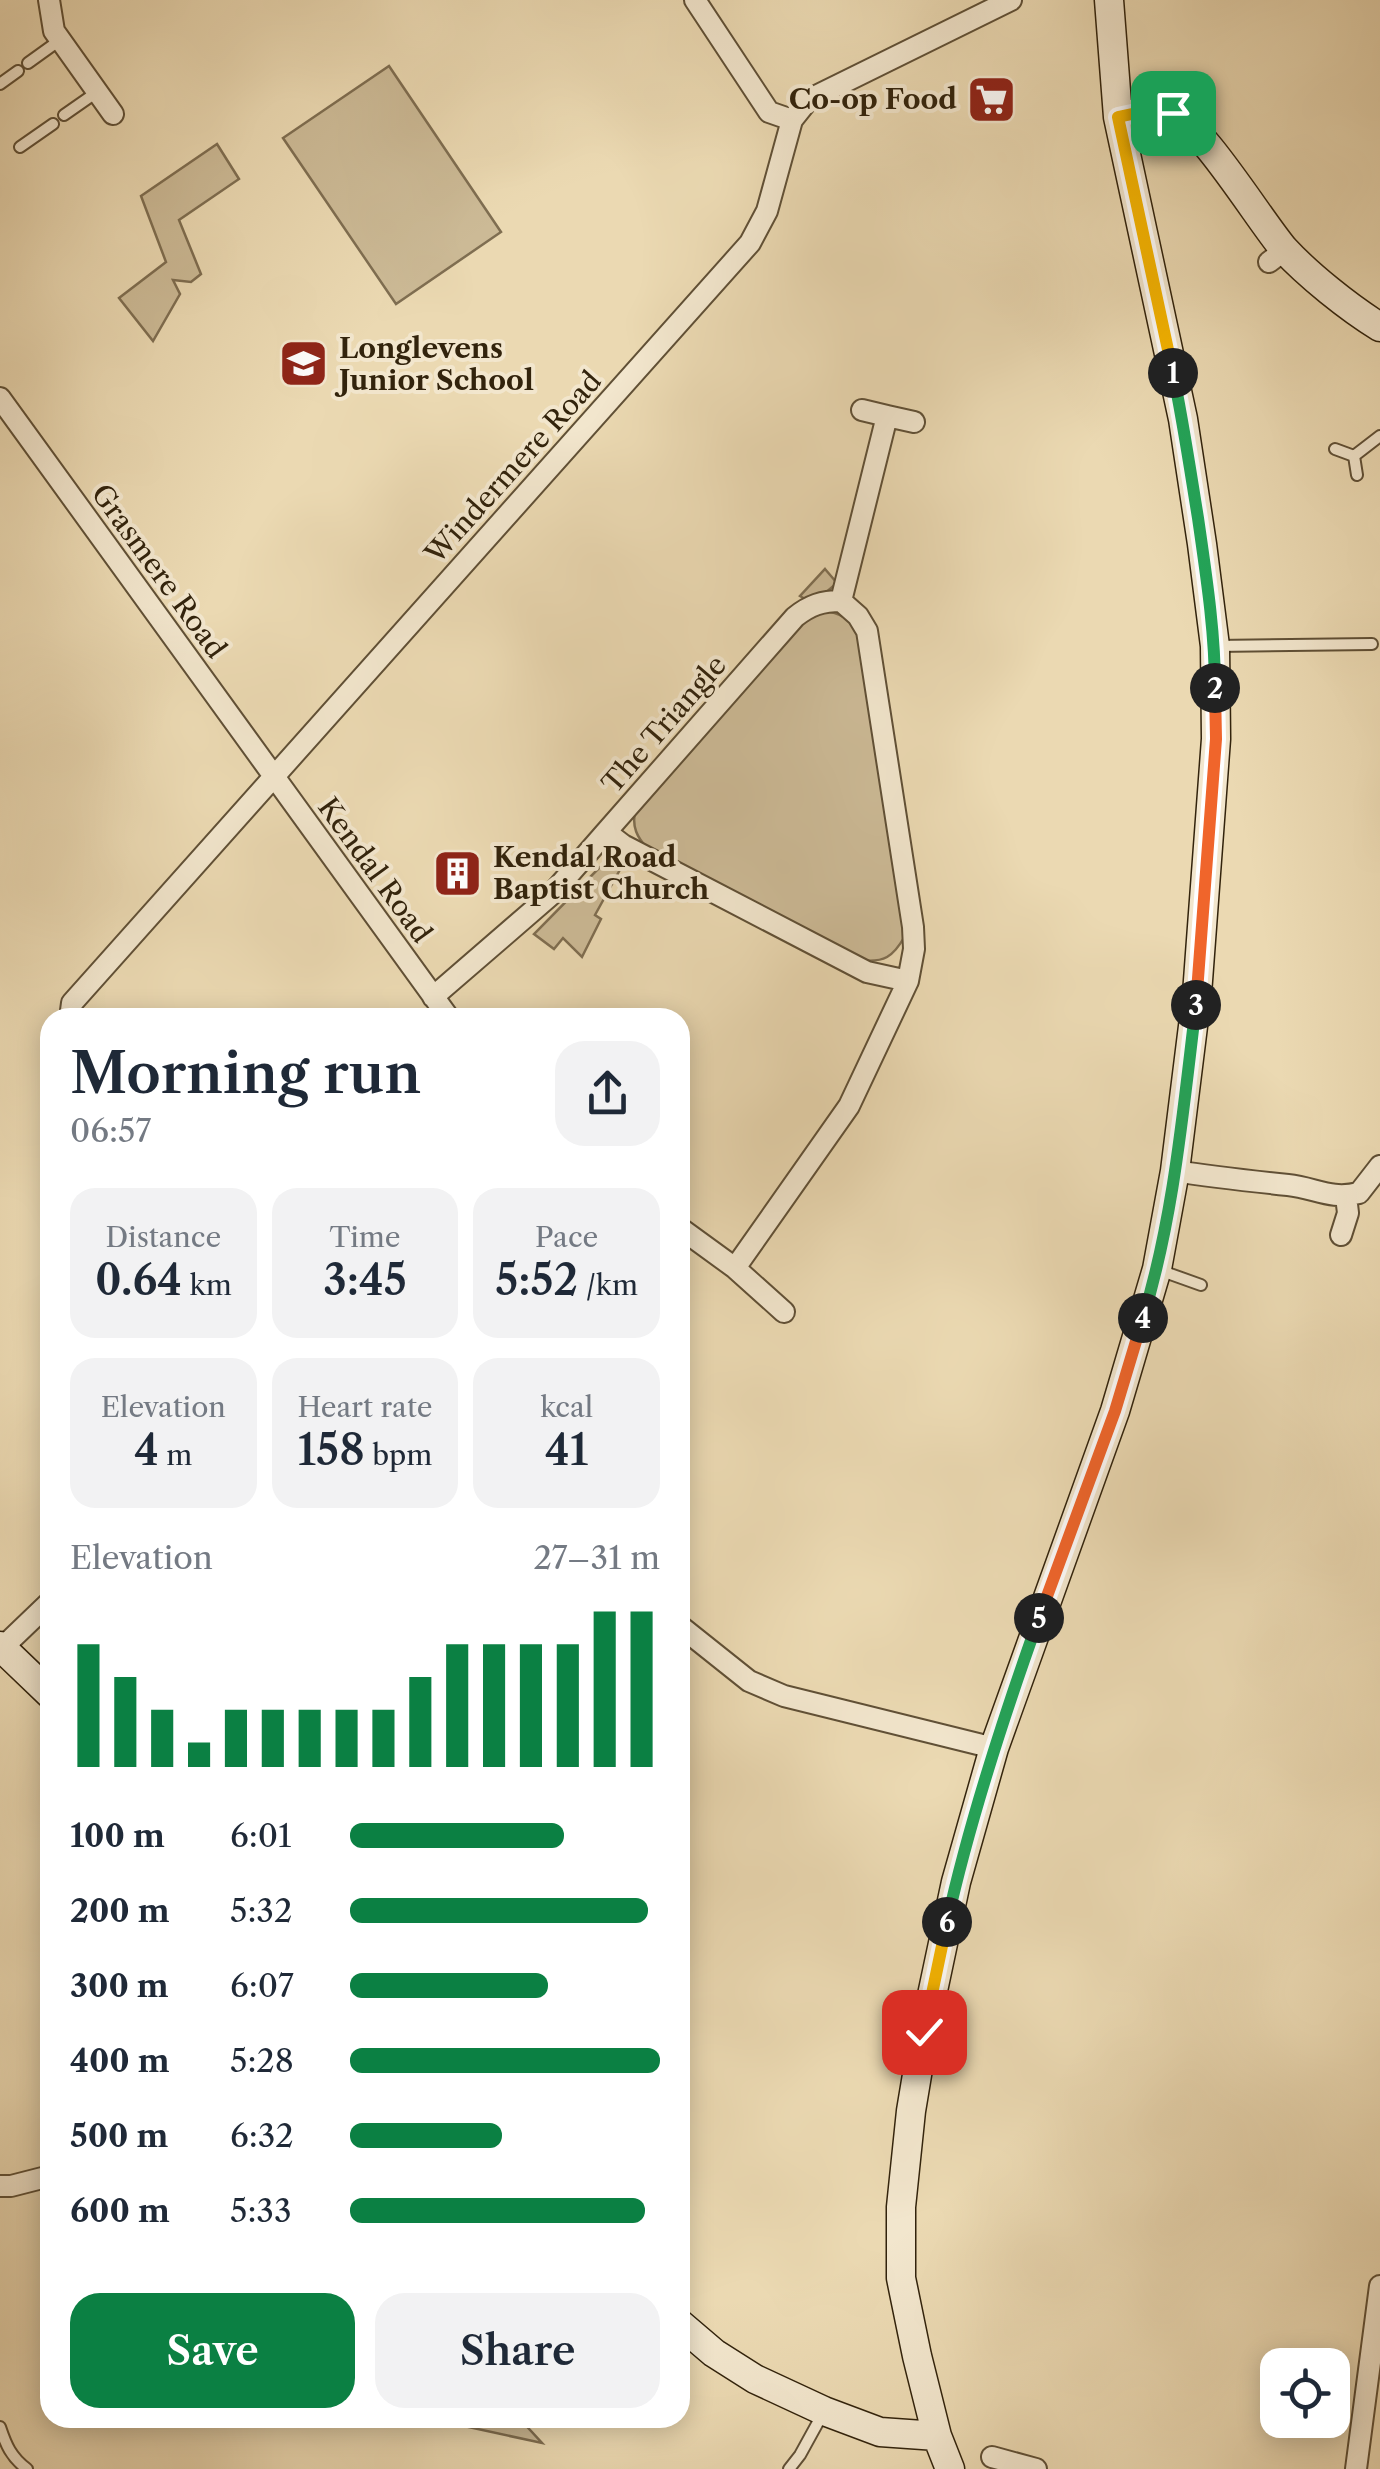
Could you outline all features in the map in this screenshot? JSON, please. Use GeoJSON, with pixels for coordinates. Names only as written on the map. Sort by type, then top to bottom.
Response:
{"type":"FeatureCollection","features":[{"type":"Feature","properties":{"kind":"main road"},"geometry":{"type":"LineString","coordinates":[[950,2469],[937,2436],[901,2278],[900,2207],[911,2111],[956,1882],[994,1748],[1115,1411],[1158,1269],[1175,1171],[1197,994],[1216,739],[1215,646],[1182,420],[1118,117],[1109,0]]}},
{"type":"Feature","properties":{"kind":"main road"},"geometry":{"type":"LineString","coordinates":[[1118,117],[1146,111],[1173,113],[1196,132],[1277,256],[1380,326]]}},
{"type":"Feature","properties":{"kind":"main road"},"geometry":{"type":"LineString","coordinates":[[1,1647],[40,1684]]}},
{"type":"Feature","properties":{"kind":"main road"},"geometry":{"type":"LineString","coordinates":[[690,2333],[755,2379],[824,2411],[880,2432],[937,2436]]}},
{"type":"Feature","properties":{"kind":"street"},"geometry":{"type":"LineString","coordinates":[[49,0],[54,31],[107,98]]}},
{"type":"Feature","properties":{"kind":"street"},"geometry":{"type":"LineString","coordinates":[[695,0],[769,112],[792,120],[808,100],[1011,0]]}},
{"type":"Feature","properties":{"kind":"street","name":"Windermere Road"},"geometry":{"type":"LineString","coordinates":[[71,1008],[273,776],[750,244],[767,211],[792,120]]}},
{"type":"Feature","properties":{"kind":"street","name":"Grasmere Road"},"geometry":{"type":"LineString","coordinates":[[0,398],[273,776]]}},
{"type":"Feature","properties":{"kind":"street"},"geometry":{"type":"LineString","coordinates":[[862,410],[914,422]]}},
{"type":"Feature","properties":{"kind":"street"},"geometry":{"type":"LineString","coordinates":[[735,1268],[849,1106],[908,980],[914,948],[867,631],[858,616],[841,601],[887,416]]}},
{"type":"Feature","properties":{"kind":"street","name":"The Triangle"},"geometry":{"type":"LineString","coordinates":[[841,601],[808,606],[795,616],[606,832],[622,844],[867,972],[908,980]]}},
{"type":"Feature","properties":{"kind":"street","name":"Kendal Road"},"geometry":{"type":"LineString","coordinates":[[273,776],[441,1008]]}},
{"type":"Feature","properties":{"kind":"street"},"geometry":{"type":"LineString","coordinates":[[433,997],[551,895],[606,832]]}},
{"type":"Feature","properties":{"kind":"street"},"geometry":{"type":"LineString","coordinates":[[1175,1171],[1290,1185],[1340,1198],[1359,1194],[1380,1166]]}},
{"type":"Feature","properties":{"kind":"street"},"geometry":{"type":"LineString","coordinates":[[1341,1235],[1348,1213],[1346,1196]]}},
{"type":"Feature","properties":{"kind":"street"},"geometry":{"type":"LineString","coordinates":[[690,1235],[735,1268],[784,1312]]}},
{"type":"Feature","properties":{"kind":"street"},"geometry":{"type":"LineString","coordinates":[[1,1647],[40,1611]]}},
{"type":"Feature","properties":{"kind":"street"},"geometry":{"type":"LineString","coordinates":[[690,1634],[749,1681],[784,1696],[994,1748]]}},
{"type":"Feature","properties":{"kind":"street"},"geometry":{"type":"LineString","coordinates":[[0,2186],[40,2179]]}},
{"type":"Feature","properties":{"kind":"street"},"geometry":{"type":"LineString","coordinates":[[1356,2469],[1380,2286]]}},
{"type":"Feature","properties":{"kind":"street"},"geometry":{"type":"LineString","coordinates":[[992,2457],[1036,2469]]}},
{"type":"Feature","properties":{"kind":"lane"},"geometry":{"type":"LineString","coordinates":[[28,63],[60,40]]}},
{"type":"Feature","properties":{"kind":"lane"},"geometry":{"type":"LineString","coordinates":[[0,84],[18,71]]}},
{"type":"Feature","properties":{"kind":"lane"},"geometry":{"type":"LineString","coordinates":[[64,116],[107,98]]}},
{"type":"Feature","properties":{"kind":"lane"},"geometry":{"type":"LineString","coordinates":[[20,147],[53,124]]}},
{"type":"Feature","properties":{"kind":"lane"},"geometry":{"type":"LineString","coordinates":[[1354,456],[1380,436]]}},
{"type":"Feature","properties":{"kind":"lane"},"geometry":{"type":"LineString","coordinates":[[1335,449],[1354,456]]}},
{"type":"Feature","properties":{"kind":"lane"},"geometry":{"type":"LineString","coordinates":[[1354,456],[1357,475]]}},
{"type":"Feature","properties":{"kind":"lane"},"geometry":{"type":"LineString","coordinates":[[1215,646],[1372,644]]}},
{"type":"Feature","properties":{"kind":"lane"},"geometry":{"type":"LineString","coordinates":[[1158,1269],[1200,1285]]}},
{"type":"Feature","properties":{"kind":"lane"},"geometry":{"type":"LineString","coordinates":[[789,2469],[824,2411]]}},
{"type":"Feature","properties":{"kind":"lane"},"geometry":{"type":"LineString","coordinates":[[0,2427],[8,2449],[27,2469]]}},
{"type":"Feature","properties":{"kind":"shaded area"},"geometry":{"type":"Polygon","coordinates":[[[389,66],[501,232],[396,304],[283,138],[389,66]]]}},
{"type":"Feature","properties":{"kind":"shaded area"},"geometry":{"type":"Polygon","coordinates":[[[217,144],[239,179],[179,220],[201,274],[191,282],[173,280],[180,294],[153,341],[119,298],[166,262],[141,196],[217,144]]]}},
{"type":"Feature","properties":{"kind":"shaded area"},"geometry":{"type":"Polygon","coordinates":[[[825,569],[837,583],[824,594],[805,599],[800,596],[825,569]]]}},
{"type":"Feature","properties":{"kind":"shaded area"},"geometry":{"type":"Polygon","coordinates":[[[820,610],[845,618],[860,639],[905,936],[892,954],[882,959],[860,960],[647,848],[635,827],[635,812],[803,620],[820,610]]]}},
{"type":"Feature","properties":{"kind":"shaded area"},"geometry":{"type":"Polygon","coordinates":[[[608,861],[622,866],[595,915],[601,919],[582,957],[563,938],[554,949],[534,934],[599,868],[608,861]]]}},
{"type":"Feature","properties":{"kind":"shaded area"},"geometry":{"type":"Polygon","coordinates":[[[473,2428],[528,2428],[542,2443],[473,2428]]]}},
{"type":"Feature","properties":{"kind":"place","name":"Co-op Food"},"geometry":{"type":"Point","coordinates":[992,99]}},
{"type":"Feature","properties":{"kind":"place","name":"Longlevens Junior School"},"geometry":{"type":"Point","coordinates":[304,364]}},
{"type":"Feature","properties":{"kind":"place","name":"Kendal Road Baptist Church"},"geometry":{"type":"Point","coordinates":[458,873]}},
{"type":"Feature","properties":{"kind":"route"},"geometry":{"type":"LineString","coordinates":[[924,2032],[956,1882],[994,1748],[1115,1411],[1158,1269],[1175,1171],[1197,994],[1210,829],[1216,739],[1215,646],[1182,420],[1118,117],[1146,111],[1173,113]]}}]}
